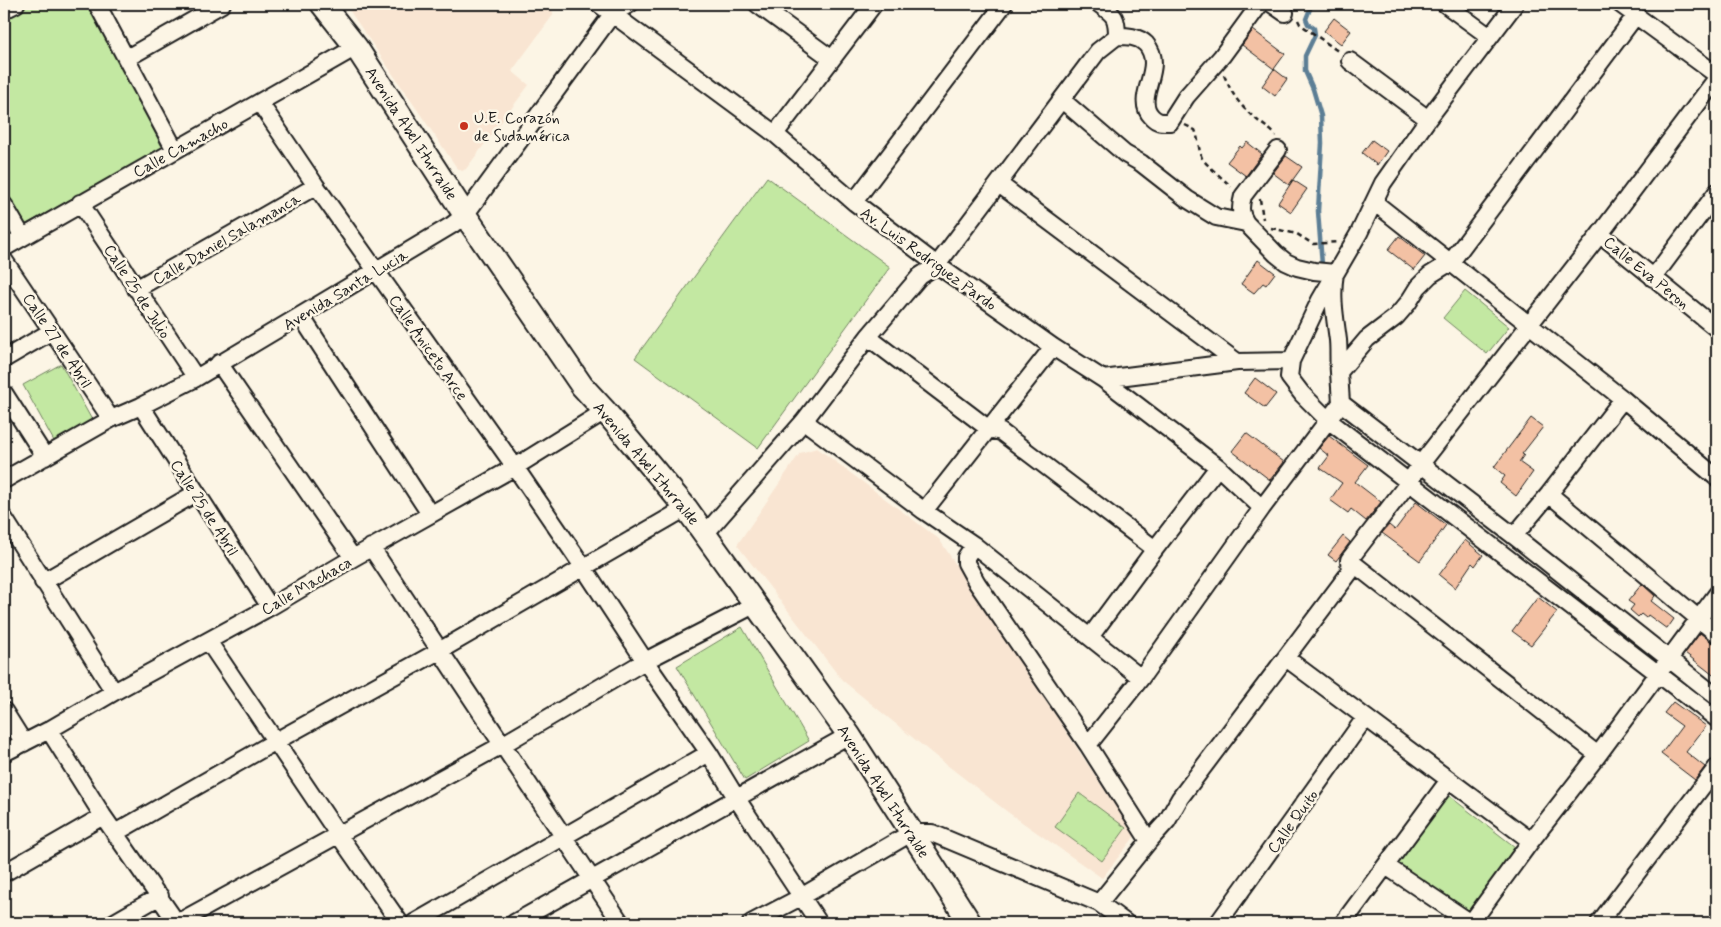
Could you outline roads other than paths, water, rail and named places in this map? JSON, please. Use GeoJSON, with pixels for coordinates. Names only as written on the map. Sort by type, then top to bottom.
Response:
{"type":"FeatureCollection","features":[{"type":"Feature","properties":{"kind":"street"},"geometry":{"type":"LineString","coordinates":[[97,4],[175,150]]}},
{"type":"Feature","properties":{"kind":"street"},"geometry":{"type":"LineString","coordinates":[[127,58],[222,4]]}},
{"type":"Feature","properties":{"kind":"street","name":"Avenida Abel Iturralde"},"geometry":{"type":"LineString","coordinates":[[322,4],[356,47],[465,214],[582,386],[686,508],[849,736],[970,923]]}},
{"type":"Feature","properties":{"kind":"street","name":"Av. Luis Rodriguez Pardo"},"geometry":{"type":"LineString","coordinates":[[599,4],[614,8],[775,134],[854,202],[937,265],[1053,347],[1103,379],[1218,467],[1262,508]]}},
{"type":"Feature","properties":{"kind":"street","name":"Avenida Santa Lucia"},"geometry":{"type":"LineString","coordinates":[[4,480],[112,419],[196,378],[452,225],[465,214],[614,8],[630,4]]}},
{"type":"Feature","properties":{"kind":"street"},"geometry":{"type":"LineString","coordinates":[[757,4],[832,59]]}},
{"type":"Feature","properties":{"kind":"street"},"geometry":{"type":"LineString","coordinates":[[775,134],[874,4]]}},
{"type":"Feature","properties":{"kind":"street"},"geometry":{"type":"LineString","coordinates":[[854,202],[1004,4]]}},
{"type":"Feature","properties":{"kind":"street"},"geometry":{"type":"LineString","coordinates":[[1099,4],[1114,15],[1117,36]]}},
{"type":"Feature","properties":{"kind":"street"},"geometry":{"type":"LineString","coordinates":[[704,534],[804,421],[868,337],[920,276],[937,265],[1098,51],[1117,36],[1142,40],[1151,51],[1153,58],[1152,72],[1147,88],[1146,105],[1148,114],[1161,123],[1170,122],[1186,97],[1222,56],[1260,4]]}},
{"type":"Feature","properties":{"kind":"street"},"geometry":{"type":"LineString","coordinates":[[1445,4],[1490,37]]}},
{"type":"Feature","properties":{"kind":"street"},"geometry":{"type":"LineString","coordinates":[[1514,4],[1428,118],[1383,183],[1359,233],[1320,300],[1292,361],[1289,377],[1302,394],[1328,420],[1717,719]]}},
{"type":"Feature","properties":{"kind":"street"},"geometry":{"type":"LineString","coordinates":[[1099,903],[1167,821],[1180,798],[1350,572],[1349,560],[1420,465],[1600,234],[1717,76],[1620,4]]}},
{"type":"Feature","properties":{"kind":"street"},"geometry":{"type":"LineString","coordinates":[[1339,372],[1366,339],[1396,317],[1418,287],[1430,275],[1451,262],[1636,15]]}},
{"type":"Feature","properties":{"kind":"street","name":"Calle Camacho"},"geometry":{"type":"LineString","coordinates":[[4,248],[356,47]]}},
{"type":"Feature","properties":{"kind":"street"},"geometry":{"type":"LineString","coordinates":[[1350,61],[1428,118]]}},
{"type":"Feature","properties":{"kind":"street"},"geometry":{"type":"LineString","coordinates":[[1062,100],[1125,154],[1140,163],[1187,199],[1216,217],[1246,223]]}},
{"type":"Feature","properties":{"kind":"street","name":"Calle Aniceto Arce"},"geometry":{"type":"LineString","coordinates":[[260,103],[375,272],[515,467],[584,568],[644,661],[709,753],[736,799],[819,923]]}},
{"type":"Feature","properties":{"kind":"street"},"geometry":{"type":"LineString","coordinates":[[1278,150],[1244,196],[1241,215],[1246,223],[1286,262],[1314,271],[1335,273]]}},
{"type":"Feature","properties":{"kind":"street"},"geometry":{"type":"LineString","coordinates":[[999,184],[1237,362]]}},
{"type":"Feature","properties":{"kind":"street","name":"Calle Daniel Salamanca"},"geometry":{"type":"LineString","coordinates":[[136,289],[316,186]]}},
{"type":"Feature","properties":{"kind":"street"},"geometry":{"type":"LineString","coordinates":[[1654,278],[1717,192]]}},
{"type":"Feature","properties":{"kind":"street"},"geometry":{"type":"LineString","coordinates":[[1374,202],[1530,324],[1717,478]]}},
{"type":"Feature","properties":{"kind":"street","name":"Calle 25 de Julio"},"geometry":{"type":"LineString","coordinates":[[80,203],[196,378]]}},
{"type":"Feature","properties":{"kind":"street"},"geometry":{"type":"LineString","coordinates":[[4,205],[22,236]]}},
{"type":"Feature","properties":{"kind":"street","name":"Calle Eva Peron"},"geometry":{"type":"LineString","coordinates":[[1600,234],[1717,329]]}},
{"type":"Feature","properties":{"kind":"street","name":"Calle 27 de Abril"},"geometry":{"type":"LineString","coordinates":[[4,260],[112,419]]}},
{"type":"Feature","properties":{"kind":"street"},"geometry":{"type":"LineString","coordinates":[[1088,745],[1141,678],[1262,508],[1341,404],[1338,342],[1333,309],[1332,287],[1335,273]]}},
{"type":"Feature","properties":{"kind":"street"},"geometry":{"type":"LineString","coordinates":[[301,316],[430,514]]}},
{"type":"Feature","properties":{"kind":"street"},"geometry":{"type":"LineString","coordinates":[[4,359],[52,331]]}},
{"type":"Feature","properties":{"kind":"street"},"geometry":{"type":"LineString","coordinates":[[868,337],[988,429],[1001,432],[1154,549]]}},
{"type":"Feature","properties":{"kind":"street"},"geometry":{"type":"LineString","coordinates":[[924,511],[1053,347]]}},
{"type":"Feature","properties":{"kind":"street"},"geometry":{"type":"LineString","coordinates":[[1103,379],[1237,362],[1292,361]]}},
{"type":"Feature","properties":{"kind":"street"},"geometry":{"type":"LineString","coordinates":[[219,363],[353,558]]}},
{"type":"Feature","properties":{"kind":"street"},"geometry":{"type":"LineString","coordinates":[[4,393],[44,457]]}},
{"type":"Feature","properties":{"kind":"street"},"geometry":{"type":"LineString","coordinates":[[1514,536],[1623,399]]}},
{"type":"Feature","properties":{"kind":"street"},"geometry":{"type":"LineString","coordinates":[[1341,404],[1514,536],[1717,696]]}},
{"type":"Feature","properties":{"kind":"street","name":"Calle 25 de Abril"},"geometry":{"type":"LineString","coordinates":[[141,406],[270,607]]}},
{"type":"Feature","properties":{"kind":"street","name":"Calle Machaca"},"geometry":{"type":"LineString","coordinates":[[4,753],[270,607],[371,547],[515,467],[605,411]]}},
{"type":"Feature","properties":{"kind":"street"},"geometry":{"type":"LineString","coordinates":[[804,421],[924,511],[974,545],[1141,678]]}},
{"type":"Feature","properties":{"kind":"street"},"geometry":{"type":"LineString","coordinates":[[1090,636],[1154,549],[1218,467]]}},
{"type":"Feature","properties":{"kind":"street"},"geometry":{"type":"LineString","coordinates":[[43,582],[196,493]]}},
{"type":"Feature","properties":{"kind":"street"},"geometry":{"type":"LineString","coordinates":[[1549,494],[1717,634]]}},
{"type":"Feature","properties":{"kind":"street"},"geometry":{"type":"LineString","coordinates":[[115,833],[439,651],[686,508]]}},
{"type":"Feature","properties":{"kind":"street"},"geometry":{"type":"LineString","coordinates":[[4,518],[114,692]]}},
{"type":"Feature","properties":{"kind":"street"},"geometry":{"type":"LineString","coordinates":[[974,545],[966,557],[966,563],[977,583],[1088,745],[1149,841]]}},
{"type":"Feature","properties":{"kind":"street"},"geometry":{"type":"LineString","coordinates":[[371,547],[622,923]]}},
{"type":"Feature","properties":{"kind":"street"},"geometry":{"type":"LineString","coordinates":[[1349,560],[1598,755]]}},
{"type":"Feature","properties":{"kind":"street"},"geometry":{"type":"LineString","coordinates":[[1386,866],[1471,923],[1717,594]]}},
{"type":"Feature","properties":{"kind":"street"},"geometry":{"type":"LineString","coordinates":[[49,730],[115,833],[177,923],[502,745],[644,661],[754,604]]}},
{"type":"Feature","properties":{"kind":"street"},"geometry":{"type":"LineString","coordinates":[[208,641],[400,923]]}},
{"type":"Feature","properties":{"kind":"street"},"geometry":{"type":"LineString","coordinates":[[1286,658],[1531,841]]}},
{"type":"Feature","properties":{"kind":"street"},"geometry":{"type":"LineString","coordinates":[[4,711],[24,743]]}},
{"type":"Feature","properties":{"kind":"street","name":"Calle Quito"},"geometry":{"type":"LineString","coordinates":[[1218,923],[1366,718]]}},
{"type":"Feature","properties":{"kind":"street"},"geometry":{"type":"LineString","coordinates":[[514,923],[849,736]]}},
{"type":"Feature","properties":{"kind":"street"},"geometry":{"type":"LineString","coordinates":[[414,923],[709,753]]}},
{"type":"Feature","properties":{"kind":"street"},"geometry":{"type":"LineString","coordinates":[[1599,923],[1717,767]]}},
{"type":"Feature","properties":{"kind":"street"},"geometry":{"type":"LineString","coordinates":[[1343,923],[1449,780]]}},
{"type":"Feature","properties":{"kind":"street"},"geometry":{"type":"LineString","coordinates":[[4,873],[104,816]]}},
{"type":"Feature","properties":{"kind":"street"},"geometry":{"type":"LineString","coordinates":[[751,923],[801,897],[910,833],[932,833],[1099,903],[1126,923]]}},
{"type":"Feature","properties":{"kind":"street"},"geometry":{"type":"LineString","coordinates":[[113,923],[160,896]]}},
{"type":"Feature","properties":{"kind":"waterway"},"geometry":{"type":"LineString","coordinates":[[1312,4],[1306,19],[1308,24],[1314,28],[1315,35],[1305,56],[1305,71],[1313,89],[1321,116],[1322,143],[1318,211],[1322,265]]}},
{"type":"Feature","properties":{"kind":"place","name":"U.E. Corazón de Sudamérica"},"geometry":{"type":"Point","coordinates":[464,126]}}]}
